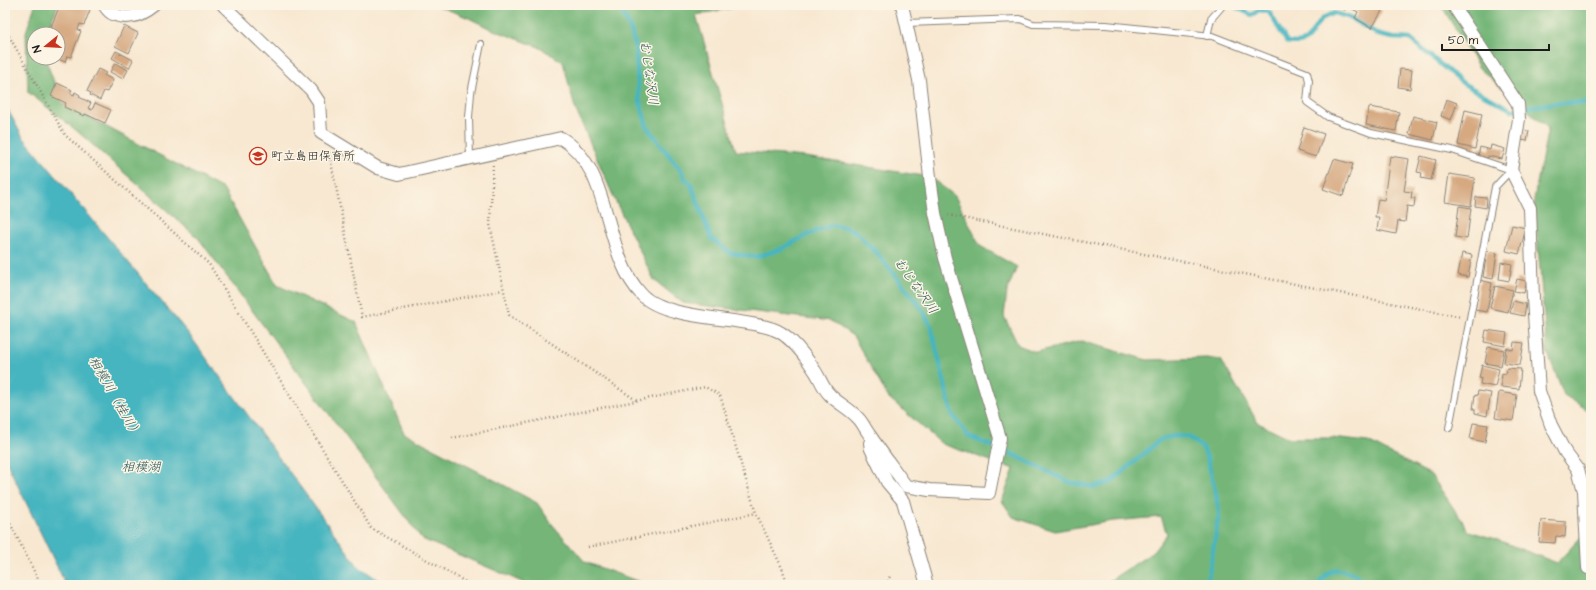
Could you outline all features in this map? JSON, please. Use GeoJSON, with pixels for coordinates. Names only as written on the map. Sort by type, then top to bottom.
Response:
{"type":"FeatureCollection","features":[{"type":"Feature","properties":{"kind":"street"},"geometry":{"type":"LineString","coordinates":[[104,5],[112,14],[127,17],[143,14],[154,5]]}},
{"type":"Feature","properties":{"kind":"street"},"geometry":{"type":"LineString","coordinates":[[224,5],[311,90],[319,102],[321,134],[378,168],[399,174],[561,138],[572,145],[587,163],[599,192],[614,242],[629,279],[643,296],[657,306],[682,313],[774,329],[796,344],[816,371],[828,394],[858,418],[906,486],[929,490],[989,493],[1000,438],[945,258],[935,213],[919,80],[902,5]]}},
{"type":"Feature","properties":{"kind":"street"},"geometry":{"type":"LineString","coordinates":[[1453,5],[1518,104],[1519,119],[1511,170],[1530,208],[1533,298],[1539,391],[1551,425],[1566,452],[1578,469],[1584,491],[1588,568]]}},
{"type":"Feature","properties":{"kind":"street"},"geometry":{"type":"LineString","coordinates":[[869,434],[871,449],[887,482],[903,501],[927,585]]}},
{"type":"Feature","properties":{"kind":"lane"},"geometry":{"type":"LineString","coordinates":[[1206,36],[1211,19],[1224,5]]}},
{"type":"Feature","properties":{"kind":"lane"},"geometry":{"type":"LineString","coordinates":[[906,23],[1020,19],[1033,24],[1106,24],[1212,36],[1307,73],[1309,82],[1307,102],[1328,117],[1371,133],[1452,150],[1511,170],[1495,187],[1448,428]]}},
{"type":"Feature","properties":{"kind":"lane"},"geometry":{"type":"LineString","coordinates":[[470,158],[470,105],[482,44]]}},
{"type":"Feature","properties":{"kind":"path"},"geometry":{"type":"LineString","coordinates":[[5,29],[65,135],[209,264],[371,528],[471,585]]}},
{"type":"Feature","properties":{"kind":"path"},"geometry":{"type":"LineString","coordinates":[[326,136],[362,317],[503,290]]}},
{"type":"Feature","properties":{"kind":"path"},"geometry":{"type":"LineString","coordinates":[[494,153],[490,224],[508,315],[637,401]]}},
{"type":"Feature","properties":{"kind":"path"},"geometry":{"type":"LineString","coordinates":[[935,213],[1470,318]]}},
{"type":"Feature","properties":{"kind":"path"},"geometry":{"type":"LineString","coordinates":[[452,438],[705,387],[720,395],[756,513],[782,568],[788,585]]}},
{"type":"Feature","properties":{"kind":"path"},"geometry":{"type":"LineString","coordinates":[[588,546],[756,513]]}},
{"type":"Feature","properties":{"kind":"path"},"geometry":{"type":"LineString","coordinates":[[5,514],[41,585]]}},
{"type":"Feature","properties":{"kind":"path"},"geometry":{"type":"LineString","coordinates":[[886,585],[891,574]]}},
{"type":"Feature","properties":{"kind":"green space"},"geometry":{"type":"Polygon","coordinates":[[[35,5],[58,5],[49,26],[28,26],[35,5]]]}},
{"type":"Feature","properties":{"kind":"green space"},"geometry":{"type":"Polygon","coordinates":[[[436,5],[747,5],[696,15],[736,151],[805,157],[930,177],[955,196],[980,246],[1017,267],[1007,291],[1004,316],[1018,345],[1036,352],[1082,341],[1147,360],[1207,358],[1221,360],[1258,423],[1290,438],[1332,438],[1368,442],[1431,475],[1469,531],[1495,539],[1557,563],[1591,526],[1591,585],[1103,585],[1153,552],[1167,534],[1161,517],[1113,521],[1055,531],[1013,517],[1002,501],[1014,469],[942,444],[888,397],[853,336],[831,321],[683,303],[654,280],[615,200],[575,108],[563,62],[539,47],[491,29],[469,18],[436,5]]]}},
{"type":"Feature","properties":{"kind":"green space"},"geometry":{"type":"Polygon","coordinates":[[[1441,5],[1591,5],[1591,412],[1564,395],[1547,351],[1534,199],[1548,128],[1479,68],[1441,5]]]}},
{"type":"Feature","properties":{"kind":"green space"},"geometry":{"type":"Polygon","coordinates":[[[27,66],[48,66],[62,103],[223,189],[277,285],[356,322],[404,433],[537,503],[551,523],[585,562],[648,585],[529,585],[422,539],[199,239],[77,131],[28,92],[27,66]]]}},
{"type":"Feature","properties":{"kind":"water","name":"相模湖"},"geometry":{"type":"Polygon","coordinates":[[[5,104],[22,136],[188,333],[358,566],[386,585],[66,585],[5,459],[5,104]]]}},
{"type":"Feature","properties":{"kind":"building"},"geometry":{"type":"Polygon","coordinates":[[[60,5],[79,5],[90,10],[84,25],[80,24],[78,30],[81,31],[71,57],[67,56],[66,59],[66,26],[51,26],[60,5]]]}},
{"type":"Feature","properties":{"kind":"building"},"geometry":{"type":"Polygon","coordinates":[[[1336,5],[1371,5],[1382,11],[1372,28],[1355,18],[1358,12],[1347,6],[1345,10],[1336,5]]]}},
{"type":"Feature","properties":{"kind":"building"},"geometry":{"type":"Polygon","coordinates":[[[124,26],[138,33],[129,53],[115,46],[124,26]]]}},
{"type":"Feature","properties":{"kind":"building"},"geometry":{"type":"Polygon","coordinates":[[[116,51],[133,60],[129,68],[112,58],[116,51]]]}},
{"type":"Feature","properties":{"kind":"building"},"geometry":{"type":"Polygon","coordinates":[[[115,63],[128,70],[123,79],[110,72],[115,63]]]}},
{"type":"Feature","properties":{"kind":"building"},"geometry":{"type":"Polygon","coordinates":[[[98,69],[106,73],[104,75],[113,80],[107,92],[104,91],[100,100],[90,95],[91,93],[87,91],[98,69]]]}},
{"type":"Feature","properties":{"kind":"building"},"geometry":{"type":"Polygon","coordinates":[[[1400,69],[1412,70],[1410,89],[1398,87],[1400,69]]]}},
{"type":"Feature","properties":{"kind":"building"},"geometry":{"type":"Polygon","coordinates":[[[57,83],[72,90],[70,93],[74,95],[75,92],[80,95],[79,97],[91,103],[88,108],[92,110],[95,103],[111,110],[105,123],[64,107],[66,103],[51,96],[57,83]]]}},
{"type":"Feature","properties":{"kind":"building"},"geometry":{"type":"Polygon","coordinates":[[[1446,99],[1457,103],[1451,120],[1441,116],[1446,99]]]}},
{"type":"Feature","properties":{"kind":"building"},"geometry":{"type":"Polygon","coordinates":[[[1369,107],[1399,112],[1396,131],[1366,125],[1369,107]]]}},
{"type":"Feature","properties":{"kind":"building"},"geometry":{"type":"Polygon","coordinates":[[[1465,110],[1482,114],[1475,149],[1458,145],[1465,110]]]}},
{"type":"Feature","properties":{"kind":"building"},"geometry":{"type":"Polygon","coordinates":[[[1413,116],[1437,122],[1433,140],[1409,134],[1413,116]]]}},
{"type":"Feature","properties":{"kind":"building"},"geometry":{"type":"Polygon","coordinates":[[[1304,127],[1324,134],[1316,157],[1297,151],[1304,127]]]}},
{"type":"Feature","properties":{"kind":"building"},"geometry":{"type":"Polygon","coordinates":[[[1518,129],[1529,131],[1527,141],[1516,139],[1518,129]]]}},
{"type":"Feature","properties":{"kind":"building"},"geometry":{"type":"Polygon","coordinates":[[[1491,145],[1505,149],[1502,159],[1488,156],[1488,158],[1478,156],[1480,147],[1490,150],[1491,145]]]}},
{"type":"Feature","properties":{"kind":"building"},"geometry":{"type":"Polygon","coordinates":[[[1390,156],[1409,159],[1404,191],[1412,192],[1411,198],[1415,198],[1414,207],[1407,206],[1405,222],[1398,221],[1396,234],[1377,230],[1379,217],[1375,217],[1378,199],[1384,200],[1390,156]]]}},
{"type":"Feature","properties":{"kind":"building"},"geometry":{"type":"Polygon","coordinates":[[[1421,156],[1436,160],[1431,180],[1421,178],[1422,173],[1417,172],[1421,156]]]}},
{"type":"Feature","properties":{"kind":"building"},"geometry":{"type":"Polygon","coordinates":[[[1334,159],[1353,164],[1343,196],[1323,189],[1334,159]]]}},
{"type":"Feature","properties":{"kind":"building"},"geometry":{"type":"Polygon","coordinates":[[[1449,174],[1475,178],[1471,206],[1445,202],[1449,174]]]}},
{"type":"Feature","properties":{"kind":"building"},"geometry":{"type":"Polygon","coordinates":[[[1476,197],[1487,198],[1486,208],[1475,206],[1476,197]]]}},
{"type":"Feature","properties":{"kind":"building"},"geometry":{"type":"Polygon","coordinates":[[[1459,206],[1471,208],[1467,239],[1455,237],[1459,206]]]}},
{"type":"Feature","properties":{"kind":"building"},"geometry":{"type":"Polygon","coordinates":[[[1512,225],[1526,228],[1519,254],[1506,251],[1512,225]]]}},
{"type":"Feature","properties":{"kind":"building"},"geometry":{"type":"Polygon","coordinates":[[[1487,251],[1497,253],[1493,279],[1483,277],[1487,251]]]}},
{"type":"Feature","properties":{"kind":"building"},"geometry":{"type":"Polygon","coordinates":[[[1462,253],[1472,255],[1468,277],[1458,275],[1462,253]]]}},
{"type":"Feature","properties":{"kind":"building"},"geometry":{"type":"Polygon","coordinates":[[[1501,262],[1512,264],[1509,281],[1499,279],[1501,262]]]}},
{"type":"Feature","properties":{"kind":"building"},"geometry":{"type":"Polygon","coordinates":[[[1517,279],[1527,281],[1524,293],[1514,291],[1517,279]]]}},
{"type":"Feature","properties":{"kind":"building"},"geometry":{"type":"Polygon","coordinates":[[[1480,280],[1492,283],[1487,312],[1475,310],[1480,280]]]}},
{"type":"Feature","properties":{"kind":"building"},"geometry":{"type":"Polygon","coordinates":[[[1495,286],[1513,290],[1508,312],[1490,308],[1495,286]]]}},
{"type":"Feature","properties":{"kind":"building"},"geometry":{"type":"Polygon","coordinates":[[[1513,301],[1526,304],[1524,316],[1510,313],[1513,301]]]}},
{"type":"Feature","properties":{"kind":"building"},"geometry":{"type":"Polygon","coordinates":[[[1486,330],[1507,333],[1505,346],[1484,342],[1486,330]]]}},
{"type":"Feature","properties":{"kind":"building"},"geometry":{"type":"Polygon","coordinates":[[[1514,342],[1524,343],[1520,365],[1504,363],[1506,348],[1513,350],[1514,342]]]}},
{"type":"Feature","properties":{"kind":"building"},"geometry":{"type":"Polygon","coordinates":[[[1488,347],[1504,350],[1501,366],[1485,363],[1488,347]]]}},
{"type":"Feature","properties":{"kind":"building"},"geometry":{"type":"Polygon","coordinates":[[[1482,365],[1499,369],[1495,387],[1480,384],[1481,378],[1479,378],[1482,365]]]}},
{"type":"Feature","properties":{"kind":"building"},"geometry":{"type":"Polygon","coordinates":[[[1507,368],[1521,369],[1519,389],[1501,387],[1502,373],[1506,374],[1507,368]]]}},
{"type":"Feature","properties":{"kind":"building"},"geometry":{"type":"Polygon","coordinates":[[[1478,391],[1491,393],[1487,416],[1475,413],[1475,409],[1473,409],[1475,395],[1477,396],[1478,391]]]}},
{"type":"Feature","properties":{"kind":"building"},"geometry":{"type":"Polygon","coordinates":[[[1499,392],[1517,395],[1513,421],[1495,418],[1499,392]]]}},
{"type":"Feature","properties":{"kind":"building"},"geometry":{"type":"Polygon","coordinates":[[[1473,423],[1488,425],[1485,442],[1470,439],[1473,423]]]}},
{"type":"Feature","properties":{"kind":"building"},"geometry":{"type":"Polygon","coordinates":[[[1541,520],[1566,522],[1565,537],[1556,536],[1555,543],[1539,542],[1541,520]]]}},
{"type":"Feature","properties":{"kind":"waterway","name":"むじな沢川"},"geometry":{"type":"LineString","coordinates":[[618,5],[630,28],[635,45],[639,98],[647,127],[682,172],[685,179],[691,184],[711,238],[730,253],[756,257],[781,249],[807,235],[832,225],[847,228],[856,232],[873,250],[874,248],[920,306],[931,326],[952,414],[969,437],[1010,453],[1069,482],[1093,487],[1111,482],[1161,439],[1175,436],[1189,437],[1203,448],[1207,458],[1216,494],[1219,514],[1207,585]]}},
{"type":"Feature","properties":{"kind":"waterway"},"geometry":{"type":"LineString","coordinates":[[1231,5],[1252,15],[1259,10],[1269,12],[1287,42],[1296,43],[1307,40],[1318,23],[1326,16],[1334,13],[1348,17],[1379,35],[1410,39],[1464,84],[1512,110],[1555,103],[1591,103]]}},
{"type":"Feature","properties":{"kind":"waterway","name":"むじな沢川"},"geometry":{"type":"LineString","coordinates":[[1318,585],[1327,574],[1335,570],[1345,571],[1358,576],[1361,585]]}},
{"type":"Feature","properties":{"kind":"place","name":"町立島田保育所"},"geometry":{"type":"Point","coordinates":[258,156]}},
{"type":"Feature","properties":{"kind":"water label","name":"相模川（桂川）"},"geometry":{"type":"Point","coordinates":[115,397]}}]}
